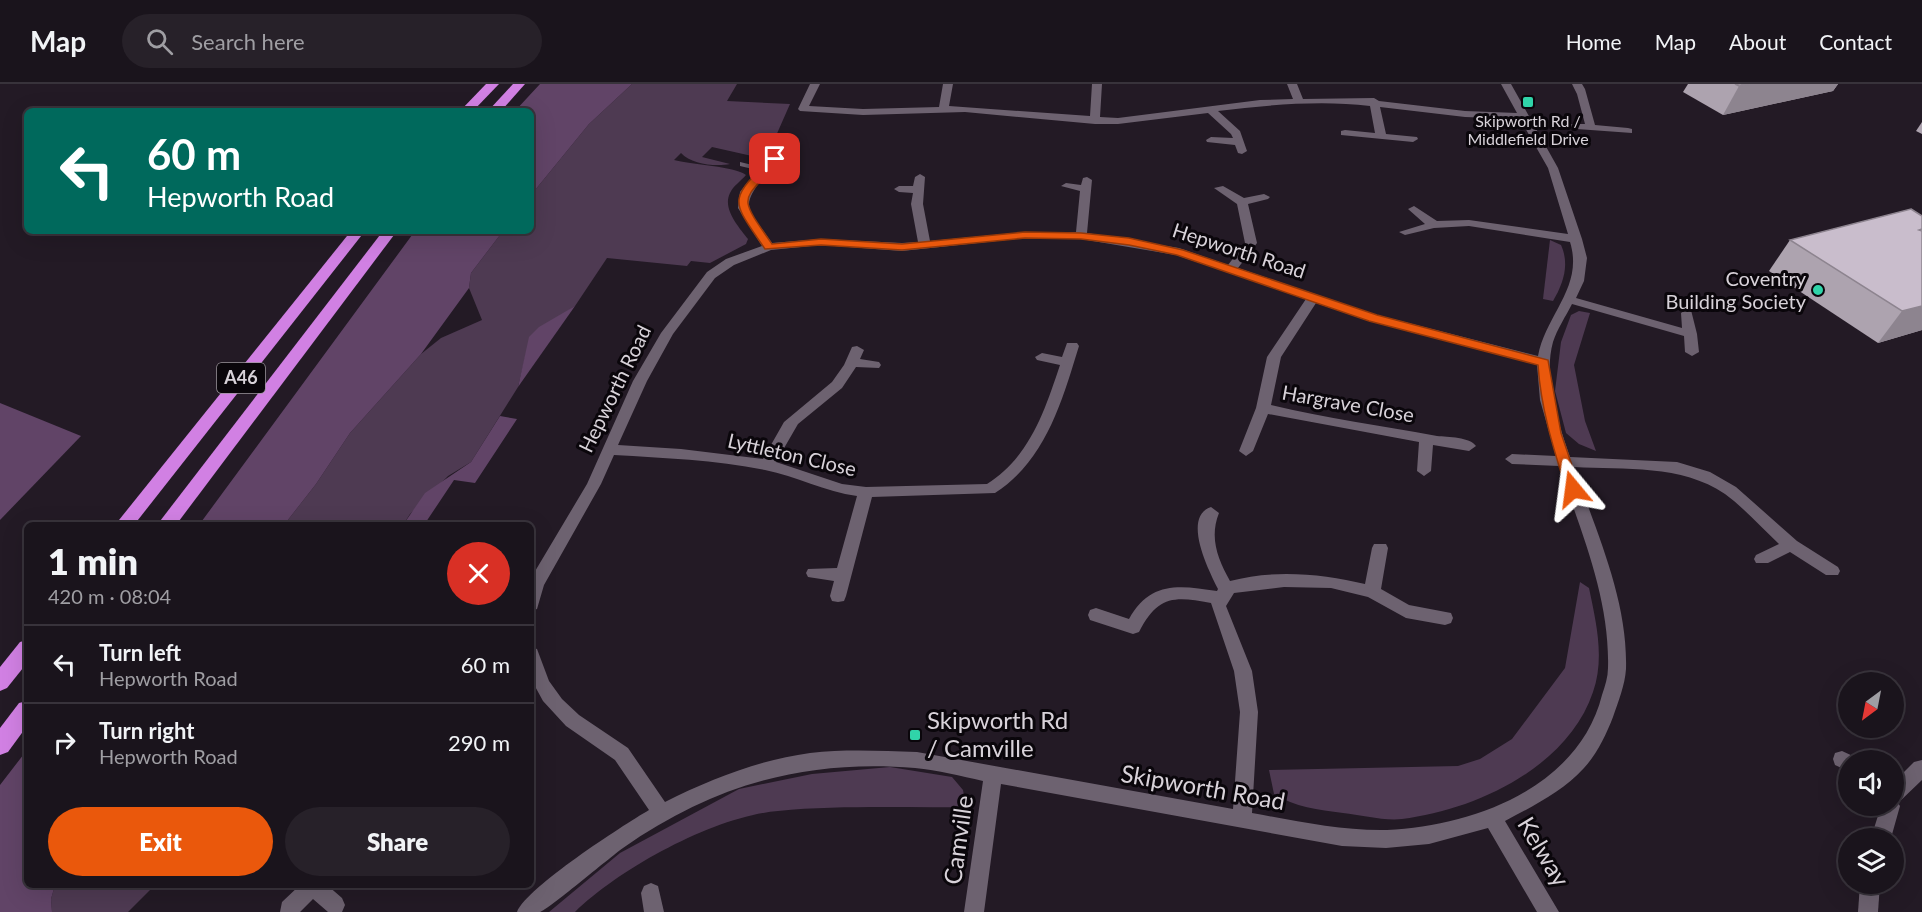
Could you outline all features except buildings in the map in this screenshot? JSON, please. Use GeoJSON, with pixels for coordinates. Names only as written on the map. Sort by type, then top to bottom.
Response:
{"type":"FeatureCollection","features":[{"type":"Feature","properties":{"kind":"highway"},"geometry":{"type":"LineString","coordinates":[[469,108],[493,84]]}},
{"type":"Feature","properties":{"kind":"highway"},"geometry":{"type":"LineString","coordinates":[[497,108],[519,84]]}},
{"type":"Feature","properties":{"kind":"highway","name":"A46"},"geometry":{"type":"LineString","coordinates":[[126,522],[356,234]]}},
{"type":"Feature","properties":{"kind":"highway","name":"A46"},"geometry":{"type":"LineString","coordinates":[[168,522],[388,234]]}},
{"type":"Feature","properties":{"kind":"highway"},"geometry":{"type":"LineString","coordinates":[[0,682],[24,652]]}},
{"type":"Feature","properties":{"kind":"highway"},"geometry":{"type":"LineString","coordinates":[[0,745],[24,715]]}},
{"type":"Feature","properties":{"kind":"street"},"geometry":{"type":"LineString","coordinates":[[815,84],[803,109],[872,112],[944,109],[1095,121],[1139,119],[1210,109],[1299,101],[1374,101],[1465,114],[1525,116]]}},
{"type":"Feature","properties":{"kind":"street"},"geometry":{"type":"LineString","coordinates":[[944,109],[948,84]]}},
{"type":"Feature","properties":{"kind":"street"},"geometry":{"type":"LineString","coordinates":[[1095,121],[1097,84]]}},
{"type":"Feature","properties":{"kind":"street"},"geometry":{"type":"LineString","coordinates":[[1292,84],[1299,101]]}},
{"type":"Feature","properties":{"kind":"street","name":"Skipworth Road"},"geometry":{"type":"LineString","coordinates":[[527,912],[599,852],[662,813],[745,776],[795,763],[852,758],[917,760],[1342,837],[1386,839],[1440,832],[1492,818],[1540,793],[1578,762],[1597,734],[1617,671],[1616,627],[1610,592],[1555,433],[1547,400],[1543,362],[1548,341],[1578,281],[1581,258],[1553,168],[1506,84]]}},
{"type":"Feature","properties":{"kind":"street"},"geometry":{"type":"LineString","coordinates":[[1576,84],[1582,94],[1586,117],[1592,127]]}},
{"type":"Feature","properties":{"kind":"street"},"geometry":{"type":"LineString","coordinates":[[1374,101],[1381,135]]}},
{"type":"Feature","properties":{"kind":"street"},"geometry":{"type":"LineString","coordinates":[[1210,109],[1232,128],[1240,147],[1211,140]]}},
{"type":"Feature","properties":{"kind":"street"},"geometry":{"type":"LineString","coordinates":[[1567,126],[1628,131]]}},
{"type":"Feature","properties":{"kind":"street"},"geometry":{"type":"LineString","coordinates":[[1345,133],[1413,139]]}},
{"type":"Feature","properties":{"kind":"street"},"geometry":{"type":"LineString","coordinates":[[769,247],[743,210],[742,201],[743,193],[775,159]]}},
{"type":"Feature","properties":{"kind":"street"},"geometry":{"type":"LineString","coordinates":[[744,164],[764,169]]}},
{"type":"Feature","properties":{"kind":"street"},"geometry":{"type":"LineString","coordinates":[[920,177],[918,204],[925,246]]}},
{"type":"Feature","properties":{"kind":"street"},"geometry":{"type":"LineString","coordinates":[[1066,186],[1087,184],[1081,236]]}},
{"type":"Feature","properties":{"kind":"street"},"geometry":{"type":"LineString","coordinates":[[1219,188],[1242,202],[1264,197]]}},
{"type":"Feature","properties":{"kind":"street"},"geometry":{"type":"LineString","coordinates":[[899,189],[918,190]]}},
{"type":"Feature","properties":{"kind":"street"},"geometry":{"type":"LineString","coordinates":[[1230,270],[1251,243],[1242,202]]}},
{"type":"Feature","properties":{"kind":"street"},"geometry":{"type":"LineString","coordinates":[[1414,209],[1434,225]]}},
{"type":"Feature","properties":{"kind":"street"},"geometry":{"type":"LineString","coordinates":[[1405,232],[1434,225],[1469,223],[1576,239]]}},
{"type":"Feature","properties":{"kind":"street","name":"Hepworth Road"},"geometry":{"type":"LineString","coordinates":[[534,582],[611,450],[653,355],[697,291],[711,275],[730,262],[769,247],[798,242],[877,247],[925,246],[1000,236],[1081,236],[1158,247],[1312,299],[1422,332],[1543,362]]}},
{"type":"Feature","properties":{"kind":"street","name":"Hargrave Close"},"geometry":{"type":"LineString","coordinates":[[1246,451],[1263,408],[1274,357],[1312,299]]}},
{"type":"Feature","properties":{"kind":"street"},"geometry":{"type":"LineString","coordinates":[[1570,300],[1691,333]]}},
{"type":"Feature","properties":{"kind":"street"},"geometry":{"type":"LineString","coordinates":[[1687,313],[1692,352]]}},
{"type":"Feature","properties":{"kind":"street","name":"Lyttleton Close"},"geometry":{"type":"LineString","coordinates":[[611,450],[681,454],[766,465],[841,489],[866,492],[973,492],[990,489],[1004,483],[1015,472],[1041,430],[1072,346]]}},
{"type":"Feature","properties":{"kind":"street"},"geometry":{"type":"LineString","coordinates":[[766,465],[791,424],[832,393],[855,356],[874,365]]}},
{"type":"Feature","properties":{"kind":"street"},"geometry":{"type":"LineString","coordinates":[[1042,357],[1067,362]]}},
{"type":"Feature","properties":{"kind":"street","name":"Hargrave Close"},"geometry":{"type":"LineString","coordinates":[[1263,408],[1311,419],[1469,446]]}},
{"type":"Feature","properties":{"kind":"street","name":"Hargrave Close"},"geometry":{"type":"LineString","coordinates":[[1424,471],[1426,437]]}},
{"type":"Feature","properties":{"kind":"street"},"geometry":{"type":"LineString","coordinates":[[1512,459],[1677,467],[1705,476],[1731,491],[1791,545],[1832,572]]}},
{"type":"Feature","properties":{"kind":"street"},"geometry":{"type":"LineString","coordinates":[[838,596],[866,492]]}},
{"type":"Feature","properties":{"kind":"street"},"geometry":{"type":"LineString","coordinates":[[1211,513],[1204,529],[1207,548],[1224,594],[1218,606],[1243,671],[1249,712],[1242,819]]}},
{"type":"Feature","properties":{"kind":"street"},"geometry":{"type":"LineString","coordinates":[[1762,558],[1791,545]]}},
{"type":"Feature","properties":{"kind":"street"},"geometry":{"type":"LineString","coordinates":[[1372,592],[1380,548]]}},
{"type":"Feature","properties":{"kind":"street"},"geometry":{"type":"LineString","coordinates":[[814,573],[844,575]]}},
{"type":"Feature","properties":{"kind":"street"},"geometry":{"type":"LineString","coordinates":[[1096,615],[1133,627],[1148,602],[1163,594],[1224,594],[1243,584],[1284,580],[1331,582],[1372,592],[1406,611],[1445,618]]}},
{"type":"Feature","properties":{"kind":"street"},"geometry":{"type":"LineString","coordinates":[[534,675],[562,712],[582,728],[608,742],[627,759],[662,813]]}},
{"type":"Feature","properties":{"kind":"street"},"geometry":{"type":"LineString","coordinates":[[1904,784],[1921,768]]}},
{"type":"Feature","properties":{"kind":"street","name":"Camville"},"geometry":{"type":"LineString","coordinates":[[974,912],[993,775]]}},
{"type":"Feature","properties":{"kind":"street","name":"Kelway"},"geometry":{"type":"LineString","coordinates":[[1492,818],[1549,912]]}},
{"type":"Feature","properties":{"kind":"street"},"geometry":{"type":"LineString","coordinates":[[289,909],[311,888]]}},
{"type":"Feature","properties":{"kind":"street"},"geometry":{"type":"LineString","coordinates":[[317,888],[335,904]]}},
{"type":"Feature","properties":{"kind":"street"},"geometry":{"type":"LineString","coordinates":[[1868,912],[1869,894]]}},
{"type":"Feature","properties":{"kind":"shaded area"},"geometry":{"type":"Polygon","coordinates":[[[540,84],[632,84],[589,124],[534,191],[534,108],[518,108],[540,84]]]}},
{"type":"Feature","properties":{"kind":"shaded area"},"geometry":{"type":"Polygon","coordinates":[[[632,84],[737,84],[727,101],[790,104],[768,154],[760,158],[750,158],[752,156],[712,147],[702,157],[730,164],[704,164],[691,160],[681,153],[674,160],[733,170],[746,175],[730,193],[728,205],[733,218],[748,239],[746,244],[710,263],[691,261],[687,266],[607,258],[575,306],[530,337],[518,387],[471,462],[448,476],[405,522],[286,522],[316,484],[350,433],[421,354],[441,338],[482,320],[469,288],[471,273],[501,234],[534,234],[534,191],[589,124],[632,84]]]}},
{"type":"Feature","properties":{"kind":"shaded area"},"geometry":{"type":"Polygon","coordinates":[[[413,234],[501,234],[471,273],[469,288],[421,354],[350,433],[316,484],[286,522],[201,522],[413,234]]]}},
{"type":"Feature","properties":{"kind":"shaded area"},"geometry":{"type":"Polygon","coordinates":[[[1550,240],[1561,245],[1565,260],[1560,288],[1553,301],[1543,299],[1550,240]]]}},
{"type":"Feature","properties":{"kind":"shaded area"},"geometry":{"type":"Polygon","coordinates":[[[575,306],[518,387],[529,337],[539,327],[575,306]]]}},
{"type":"Feature","properties":{"kind":"shaded area"},"geometry":{"type":"Polygon","coordinates":[[[1579,311],[1590,313],[1574,365],[1585,421],[1596,451],[1579,444],[1566,433],[1555,391],[1561,342],[1571,315],[1579,311]]]}},
{"type":"Feature","properties":{"kind":"shaded area"},"geometry":{"type":"Polygon","coordinates":[[[0,403],[81,436],[0,520],[0,403]]]}},
{"type":"Feature","properties":{"kind":"shaded area"},"geometry":{"type":"Polygon","coordinates":[[[500,416],[517,419],[475,483],[454,480],[426,522],[405,522],[425,493],[471,462],[500,416]]]}},
{"type":"Feature","properties":{"kind":"shaded area"},"geometry":{"type":"Polygon","coordinates":[[[1580,582],[1589,588],[1594,614],[1599,653],[1597,679],[1581,719],[1563,742],[1541,763],[1488,795],[1460,806],[1402,819],[1380,819],[1316,809],[1298,805],[1274,794],[1269,770],[1458,766],[1480,759],[1512,739],[1565,668],[1580,582]]]}},
{"type":"Feature","properties":{"kind":"shaded area"},"geometry":{"type":"Polygon","coordinates":[[[24,754],[24,888],[54,888],[51,899],[52,912],[0,912],[0,785],[24,754]]]}},
{"type":"Feature","properties":{"kind":"shaded area"},"geometry":{"type":"Polygon","coordinates":[[[890,767],[952,777],[963,790],[966,807],[825,808],[753,815],[698,834],[642,862],[594,895],[575,912],[549,912],[620,853],[739,789],[812,774],[890,767]]]}},
{"type":"Feature","properties":{"kind":"shaded area"},"geometry":{"type":"Polygon","coordinates":[[[54,888],[152,888],[128,912],[52,912],[51,899],[54,888]]]}},
{"type":"Feature","properties":{"kind":"place","name":"Skipworth Rd / Middlefield Drive"},"geometry":{"type":"Point","coordinates":[1528,102]}},
{"type":"Feature","properties":{"kind":"place","name":"Coventry Building Society"},"geometry":{"type":"Point","coordinates":[1818,290]}},
{"type":"Feature","properties":{"kind":"place","name":"Skipworth Rd / Camville"},"geometry":{"type":"Point","coordinates":[915,735]}},
{"type":"Feature","properties":{"kind":"route"},"geometry":{"type":"LineString","coordinates":[[775,159],[747,187],[742,201],[743,210],[769,247],[798,242],[877,247],[925,246],[1025,235],[1104,238],[1179,252],[1373,318],[1543,362],[1547,400],[1573,489]]}}]}
